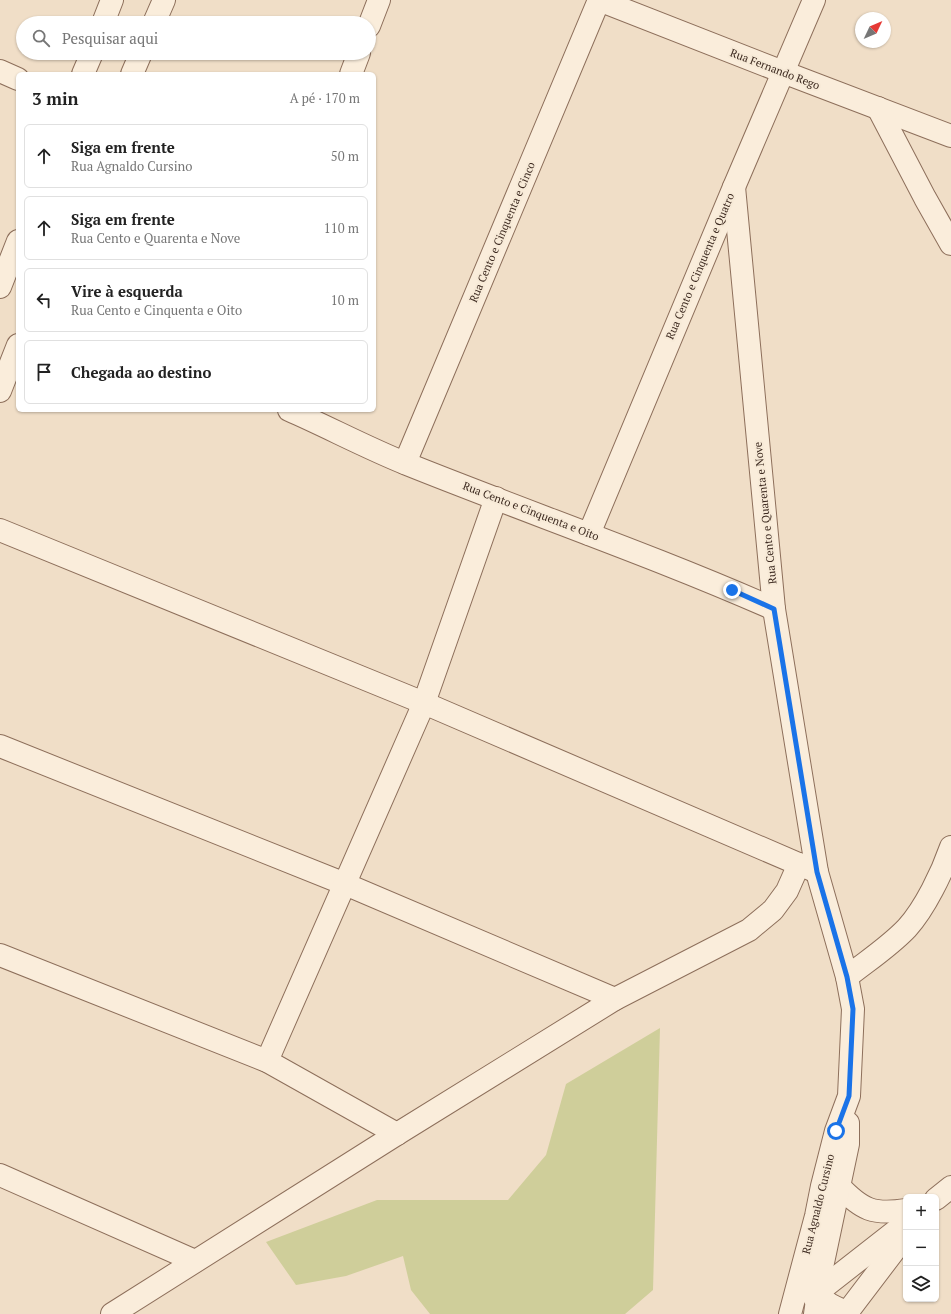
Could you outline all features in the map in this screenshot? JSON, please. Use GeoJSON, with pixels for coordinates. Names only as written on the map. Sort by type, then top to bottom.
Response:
{"type":"FeatureCollection","features":[{"type":"Feature","properties":{"kind":"street"},"geometry":{"type":"LineString","coordinates":[[106,16],[112,0]]}},
{"type":"Feature","properties":{"kind":"street"},"geometry":{"type":"LineString","coordinates":[[157,16],[164,0]]}},
{"type":"Feature","properties":{"kind":"street"},"geometry":{"type":"LineString","coordinates":[[373,16],[379,0]]}},
{"type":"Feature","properties":{"kind":"street","name":"Rua Fernando Rego"},"geometry":{"type":"LineString","coordinates":[[599,0],[951,136]]}},
{"type":"Feature","properties":{"kind":"street","name":"Rua Cento e Cinquenta e Cinco"},"geometry":{"type":"LineString","coordinates":[[405,463],[599,0]]}},
{"type":"Feature","properties":{"kind":"street","name":"Rua Cento e Cinquenta e Quatro"},"geometry":{"type":"LineString","coordinates":[[589,534],[814,0]]}},
{"type":"Feature","properties":{"kind":"street"},"geometry":{"type":"LineString","coordinates":[[84,72],[89,60]]}},
{"type":"Feature","properties":{"kind":"street"},"geometry":{"type":"LineString","coordinates":[[133,72],[138,60]]}},
{"type":"Feature","properties":{"kind":"street"},"geometry":{"type":"LineString","coordinates":[[351,72],[356,60]]}},
{"type":"Feature","properties":{"kind":"street"},"geometry":{"type":"LineString","coordinates":[[0,71],[16,78]]}},
{"type":"Feature","properties":{"kind":"street"},"geometry":{"type":"LineString","coordinates":[[878,108],[924,198],[951,244]]}},
{"type":"Feature","properties":{"kind":"street","name":"Rua Cento e Quarenta e Nove"},"geometry":{"type":"LineString","coordinates":[[734,187],[774,609],[808,868],[847,977]]}},
{"type":"Feature","properties":{"kind":"street"},"geometry":{"type":"LineString","coordinates":[[0,287],[16,246]]}},
{"type":"Feature","properties":{"kind":"street"},"geometry":{"type":"LineString","coordinates":[[0,391],[16,350]]}},
{"type":"Feature","properties":{"kind":"street","name":"Rua Cento e Cinquenta e Oito"},"geometry":{"type":"LineString","coordinates":[[292,412],[405,463],[732,590],[774,609]]}},
{"type":"Feature","properties":{"kind":"street"},"geometry":{"type":"LineString","coordinates":[[267,1061],[424,703],[496,498]]}},
{"type":"Feature","properties":{"kind":"street"},"geometry":{"type":"LineString","coordinates":[[0,530],[424,703],[808,868],[787,891],[773,910],[749,930],[615,999],[397,1134],[112,1314]]}},
{"type":"Feature","properties":{"kind":"street"},"geometry":{"type":"LineString","coordinates":[[0,746],[345,884],[615,999]]}},
{"type":"Feature","properties":{"kind":"street"},"geometry":{"type":"LineString","coordinates":[[847,977],[885,948],[907,928],[928,899],[951,847]]}},
{"type":"Feature","properties":{"kind":"street"},"geometry":{"type":"LineString","coordinates":[[0,955],[267,1061],[397,1134]]}},
{"type":"Feature","properties":{"kind":"street","name":"Rua Agnaldo Cursino"},"geometry":{"type":"LineString","coordinates":[[790,1314],[816,1216],[836,1131],[849,1096],[853,1009],[847,977]]}},
{"type":"Feature","properties":{"kind":"street"},"geometry":{"type":"LineString","coordinates":[[815,1314],[821,1272],[848,1144],[849,1096]]}},
{"type":"Feature","properties":{"kind":"street"},"geometry":{"type":"LineString","coordinates":[[0,1175],[195,1261]]}},
{"type":"Feature","properties":{"kind":"street"},"geometry":{"type":"LineString","coordinates":[[839,1186],[858,1204],[872,1211],[885,1212],[903,1210]]}},
{"type":"Feature","properties":{"kind":"street"},"geometry":{"type":"LineString","coordinates":[[939,1197],[951,1187]]}},
{"type":"Feature","properties":{"kind":"street"},"geometry":{"type":"LineString","coordinates":[[816,1216],[819,1291],[828,1303],[847,1313],[903,1239]]}},
{"type":"Feature","properties":{"kind":"street"},"geometry":{"type":"LineString","coordinates":[[801,1314],[819,1291],[903,1225]]}},
{"type":"Feature","properties":{"kind":"shaded area"},"geometry":{"type":"Polygon","coordinates":[[[660,1028],[653,1290],[625,1314],[430,1314],[411,1290],[403,1256],[346,1276],[296,1285],[266,1242],[377,1200],[508,1200],[546,1155],[566,1084],[660,1028]]]}},
{"type":"Feature","properties":{"kind":"route"},"geometry":{"type":"LineString","coordinates":[[732,590],[774,609],[817,872],[847,977],[853,1009],[849,1096],[836,1131]]}}]}
